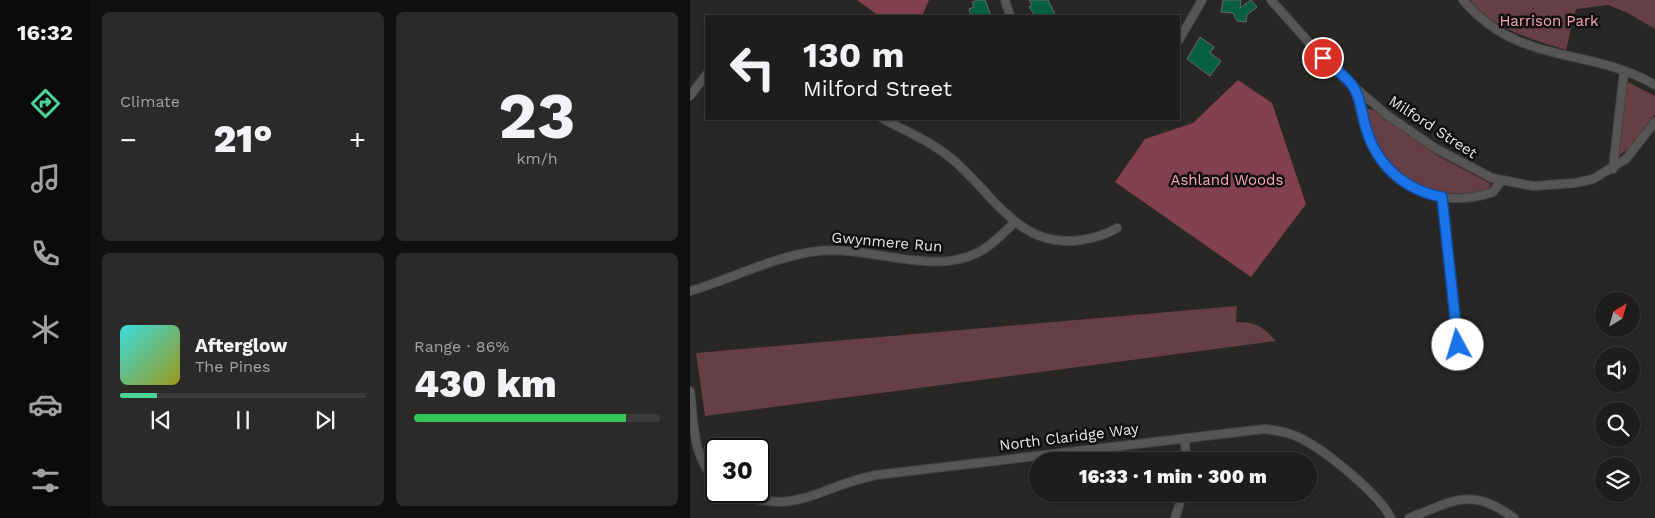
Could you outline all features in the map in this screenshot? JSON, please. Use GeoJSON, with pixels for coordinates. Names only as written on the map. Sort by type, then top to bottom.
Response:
{"type":"FeatureCollection","features":[{"type":"Feature","properties":{"kind":"street"},"geometry":{"type":"LineString","coordinates":[[1005,0],[1010,15]]}},
{"type":"Feature","properties":{"kind":"street"},"geometry":{"type":"LineString","coordinates":[[1180,38],[1202,0]]}},
{"type":"Feature","properties":{"kind":"street","name":"Milford Street"},"geometry":{"type":"LineString","coordinates":[[1271,0],[1316,51],[1387,115],[1427,143],[1471,169],[1501,181],[1533,186],[1575,183],[1593,179],[1613,168],[1632,154],[1655,122]]}},
{"type":"Feature","properties":{"kind":"street"},"geometry":{"type":"LineString","coordinates":[[1463,0],[1490,25],[1525,45],[1624,70],[1655,85]]}},
{"type":"Feature","properties":{"kind":"street"},"geometry":{"type":"LineString","coordinates":[[1613,168],[1624,70]]}},
{"type":"Feature","properties":{"kind":"street"},"geometry":{"type":"LineString","coordinates":[[690,96],[705,76]]}},
{"type":"Feature","properties":{"kind":"street"},"geometry":{"type":"LineString","coordinates":[[1354,87],[1368,135],[1381,162],[1408,185],[1422,192],[1442,197],[1485,194],[1496,190],[1501,181]]}},
{"type":"Feature","properties":{"kind":"street"},"geometry":{"type":"LineString","coordinates":[[884,120],[947,155],[1016,222],[1032,234],[1061,242],[1099,238],[1117,228]]}},
{"type":"Feature","properties":{"kind":"street"},"geometry":{"type":"LineString","coordinates":[[1442,197],[1460,363]]}},
{"type":"Feature","properties":{"kind":"street","name":"Gwynmere Run"},"geometry":{"type":"LineString","coordinates":[[690,291],[790,257],[818,251],[846,250],[930,261],[954,260],[972,255],[985,248],[1016,222]]}},
{"type":"Feature","properties":{"kind":"street"},"geometry":{"type":"LineString","coordinates":[[690,391],[698,450],[705,465]]}},
{"type":"Feature","properties":{"kind":"street","name":"North Claridge Way"},"geometry":{"type":"LineString","coordinates":[[807,507],[854,480],[876,474],[1253,429],[1274,430],[1292,435],[1308,443],[1368,488],[1380,501],[1391,518]]}},
{"type":"Feature","properties":{"kind":"street"},"geometry":{"type":"LineString","coordinates":[[1185,438],[1186,452]]}},
{"type":"Feature","properties":{"kind":"street"},"geometry":{"type":"LineString","coordinates":[[1409,518],[1454,501],[1471,498],[1493,503],[1514,518]]}},
{"type":"Feature","properties":{"kind":"street"},"geometry":{"type":"LineString","coordinates":[[1174,518],[1180,502]]}},
{"type":"Feature","properties":{"kind":"street"},"geometry":{"type":"LineString","coordinates":[[751,503],[762,509]]}},
{"type":"Feature","properties":{"kind":"green space"},"geometry":{"type":"Polygon","coordinates":[[[857,0],[929,0],[922,15],[878,15],[857,0]]]}},
{"type":"Feature","properties":{"kind":"green space","name":"Harrison Park"},"geometry":{"type":"Polygon","coordinates":[[[1470,0],[1655,0],[1655,29],[1628,13],[1608,5],[1576,9],[1566,50],[1527,37],[1502,26],[1491,19],[1470,0]]]}},
{"type":"Feature","properties":{"kind":"green space","name":"Ashland Woods"},"geometry":{"type":"Polygon","coordinates":[[[1238,80],[1272,103],[1306,204],[1251,277],[1115,182],[1145,139],[1193,123],[1238,80]]]}},
{"type":"Feature","properties":{"kind":"green space"},"geometry":{"type":"Polygon","coordinates":[[[1628,82],[1655,96],[1655,114],[1630,147],[1620,155],[1618,154],[1628,82]]]}},
{"type":"Feature","properties":{"kind":"green space"},"geometry":{"type":"Polygon","coordinates":[[[1366,108],[1375,111],[1438,156],[1491,184],[1490,187],[1485,191],[1478,192],[1447,193],[1429,190],[1413,184],[1400,175],[1379,148],[1364,113],[1366,108]]]}},
{"type":"Feature","properties":{"kind":"green space"},"geometry":{"type":"Polygon","coordinates":[[[1237,306],[1236,322],[1254,324],[1267,332],[1276,341],[705,416],[696,353],[1237,306]]]}},
{"type":"Feature","properties":{"kind":"building"},"geometry":{"type":"Polygon","coordinates":[[[985,0],[991,15],[971,15],[969,9],[974,7],[972,2],[985,0]]]}},
{"type":"Feature","properties":{"kind":"building"},"geometry":{"type":"Polygon","coordinates":[[[1029,0],[1048,0],[1056,15],[1034,15],[1029,7],[1032,6],[1029,0]]]}},
{"type":"Feature","properties":{"kind":"building"},"geometry":{"type":"Polygon","coordinates":[[[1223,0],[1241,0],[1240,8],[1251,0],[1257,7],[1247,15],[1246,22],[1237,21],[1233,13],[1221,12],[1223,0]]]}},
{"type":"Feature","properties":{"kind":"building"},"geometry":{"type":"Polygon","coordinates":[[[1200,37],[1214,47],[1210,53],[1221,61],[1210,76],[1187,59],[1200,37]]]}},
{"type":"Feature","properties":{"kind":"route"},"geometry":{"type":"LineString","coordinates":[[1323,58],[1354,87],[1371,144],[1385,166],[1396,177],[1417,190],[1442,197],[1458,345]]}}]}
